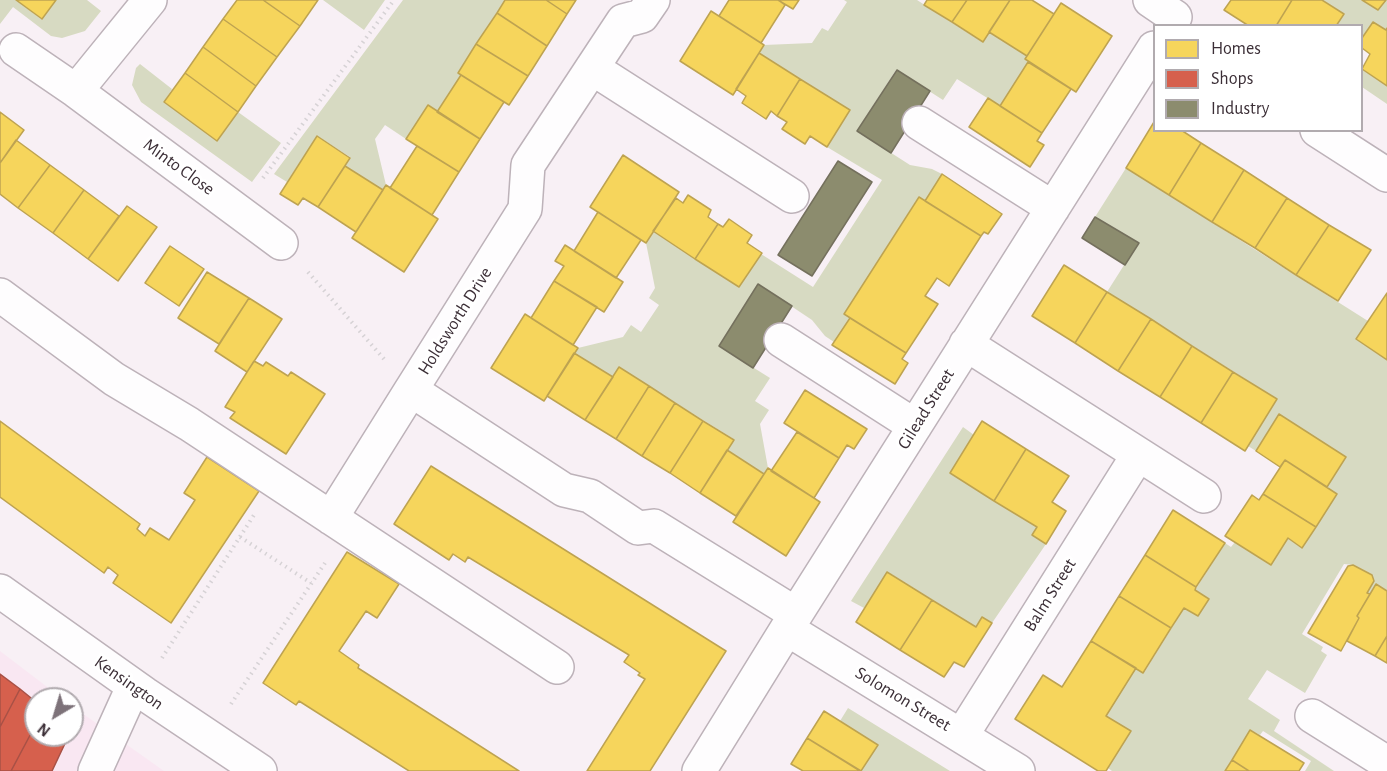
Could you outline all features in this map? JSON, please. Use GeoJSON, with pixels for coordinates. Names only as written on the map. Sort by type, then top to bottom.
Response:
{"type":"FeatureCollection","features":[{"type":"Feature","properties":{"kind":"street"},"geometry":{"type":"LineString","coordinates":[[76,91],[150,0]]}},
{"type":"Feature","properties":{"kind":"street","name":"Holdsworth Drive"},"geometry":{"type":"LineString","coordinates":[[653,0],[642,16],[623,21],[528,165],[525,209],[411,390],[564,490],[590,496],[638,528],[654,525],[791,622]]}},
{"type":"Feature","properties":{"kind":"street","name":"Minto Close"},"geometry":{"type":"LineString","coordinates":[[16,50],[76,91],[281,243]]}},
{"type":"Feature","properties":{"kind":"street","name":"Gilead Street"},"geometry":{"type":"LineString","coordinates":[[699,771],[966,344],[1153,51]]}},
{"type":"Feature","properties":{"kind":"street"},"geometry":{"type":"LineString","coordinates":[[592,68],[792,196]]}},
{"type":"Feature","properties":{"kind":"street"},"geometry":{"type":"LineString","coordinates":[[919,123],[1053,208]]}},
{"type":"Feature","properties":{"kind":"street"},"geometry":{"type":"LineString","coordinates":[[1320,132],[1387,175]]}},
{"type":"Feature","properties":{"kind":"street"},"geometry":{"type":"LineString","coordinates":[[0,295],[114,379],[189,424],[557,667]]}},
{"type":"Feature","properties":{"kind":"street"},"geometry":{"type":"LineString","coordinates":[[781,340],[915,426]]}},
{"type":"Feature","properties":{"kind":"street"},"geometry":{"type":"LineString","coordinates":[[966,344],[1204,496]]}},
{"type":"Feature","properties":{"kind":"street"},"geometry":{"type":"LineString","coordinates":[[339,523],[411,390]]}},
{"type":"Feature","properties":{"kind":"street","name":"Balm Street"},"geometry":{"type":"LineString","coordinates":[[962,735],[1138,455]]}},
{"type":"Feature","properties":{"kind":"street","name":"Kensington"},"geometry":{"type":"LineString","coordinates":[[0,591],[137,689],[260,771]]}},
{"type":"Feature","properties":{"kind":"street","name":"Solomon Street"},"geometry":{"type":"LineString","coordinates":[[791,622],[1018,771]]}},
{"type":"Feature","properties":{"kind":"street"},"geometry":{"type":"LineString","coordinates":[[95,771],[137,689]]}},
{"type":"Feature","properties":{"kind":"street"},"geometry":{"type":"LineString","coordinates":[[1312,716],[1387,762]]}},
{"type":"Feature","properties":{"kind":"path"},"geometry":{"type":"LineString","coordinates":[[239,211],[394,0]]}},
{"type":"Feature","properties":{"kind":"path"},"geometry":{"type":"LineString","coordinates":[[281,243],[411,390]]}},
{"type":"Feature","properties":{"kind":"path"},"geometry":{"type":"LineString","coordinates":[[137,689],[276,482]]}},
{"type":"Feature","properties":{"kind":"path"},"geometry":{"type":"LineString","coordinates":[[209,737],[311,584],[339,523]]}},
{"type":"Feature","properties":{"kind":"path"},"geometry":{"type":"LineString","coordinates":[[240,537],[311,584]]}},
{"type":"Feature","properties":{"kind":"shaded area"},"geometry":{"type":"Polygon","coordinates":[[[0,651],[47,687],[24,687],[24,747],[84,747],[84,714],[164,771],[0,771],[0,651]]]}},
{"type":"Feature","properties":{"kind":"green space"},"geometry":{"type":"Polygon","coordinates":[[[0,0],[16,0],[41,19],[56,0],[87,0],[101,11],[85,31],[62,38],[51,36],[13,7],[0,24],[0,0]]]}},
{"type":"Feature","properties":{"kind":"green space"},"geometry":{"type":"Polygon","coordinates":[[[323,0],[385,0],[364,30],[323,0]]]}},
{"type":"Feature","properties":{"kind":"green space"},"geometry":{"type":"Polygon","coordinates":[[[403,0],[505,0],[458,73],[461,75],[437,112],[406,139],[385,125],[375,139],[386,185],[383,190],[345,166],[350,157],[317,136],[287,182],[274,174],[403,0]]]}},
{"type":"Feature","properties":{"kind":"green space"},"geometry":{"type":"Polygon","coordinates":[[[844,0],[917,0],[982,42],[989,32],[1027,56],[1025,59],[1028,62],[1000,106],[957,79],[943,100],[896,70],[857,131],[910,165],[932,169],[942,174],[925,201],[919,197],[916,201],[844,314],[850,318],[834,342],[825,336],[812,320],[758,284],[719,346],[770,378],[755,401],[769,410],[760,424],[768,468],[764,474],[727,450],[732,438],[619,368],[613,377],[574,353],[578,348],[623,337],[631,325],[641,332],[659,305],[649,298],[655,288],[646,243],[653,231],[739,287],[761,254],[813,287],[882,180],[827,147],[850,110],[759,53],[764,45],[812,43],[822,28],[828,31],[847,2],[844,0]]]}},
{"type":"Feature","properties":{"kind":"green space"},"geometry":{"type":"Polygon","coordinates":[[[1322,0],[1387,0],[1387,28],[1386,30],[1373,22],[1363,37],[1363,24],[1337,24],[1344,14],[1322,0]]]}},
{"type":"Feature","properties":{"kind":"green space"},"geometry":{"type":"Polygon","coordinates":[[[140,64],[172,89],[164,102],[217,140],[238,112],[281,143],[252,182],[141,102],[132,85],[136,68],[140,64]]]}},
{"type":"Feature","properties":{"kind":"green space"},"geometry":{"type":"Polygon","coordinates":[[[1363,70],[1387,86],[1387,104],[1363,88],[1363,70]]]}},
{"type":"Feature","properties":{"kind":"green space"},"geometry":{"type":"Polygon","coordinates":[[[1126,168],[1368,321],[1356,339],[1387,360],[1387,591],[1376,585],[1370,594],[1367,593],[1374,581],[1372,575],[1353,565],[1344,564],[1302,634],[1323,647],[1321,651],[1327,655],[1305,693],[1267,670],[1248,699],[1280,720],[1274,731],[1334,771],[1305,771],[1311,761],[1263,731],[1260,735],[1251,730],[1225,771],[1112,771],[1108,768],[1130,731],[1106,716],[1136,668],[1143,673],[1145,671],[1184,608],[1198,616],[1195,590],[1225,543],[1231,547],[1235,542],[1270,565],[1288,538],[1302,548],[1337,494],[1327,487],[1279,414],[1256,451],[1248,446],[1277,399],[1107,292],[1138,243],[1095,217],[1126,168]]]}},
{"type":"Feature","properties":{"kind":"green space"},"geometry":{"type":"Polygon","coordinates":[[[963,427],[974,435],[951,473],[1037,527],[1046,544],[992,623],[982,617],[976,627],[888,572],[864,608],[851,601],[963,427]]]}},
{"type":"Feature","properties":{"kind":"green space"},"geometry":{"type":"Polygon","coordinates":[[[848,708],[950,771],[861,771],[877,745],[840,721],[848,708]]]}},
{"type":"Feature","properties":{"kind":"building: Homes"},"geometry":{"type":"Polygon","coordinates":[[[16,0],[56,0],[42,19],[16,0]]]}},
{"type":"Feature","properties":{"kind":"building: Homes"},"geometry":{"type":"Polygon","coordinates":[[[237,0],[263,0],[300,26],[277,57],[223,19],[237,0]]]}},
{"type":"Feature","properties":{"kind":"building: Homes"},"geometry":{"type":"Polygon","coordinates":[[[263,0],[318,0],[300,26],[263,0]]]}},
{"type":"Feature","properties":{"kind":"building: Homes"},"geometry":{"type":"Polygon","coordinates":[[[505,0],[546,0],[567,14],[547,46],[497,13],[505,0]]]}},
{"type":"Feature","properties":{"kind":"building: Homes"},"geometry":{"type":"Polygon","coordinates":[[[546,0],[576,0],[567,14],[546,0]]]}},
{"type":"Feature","properties":{"kind":"building: Homes"},"geometry":{"type":"Polygon","coordinates":[[[729,0],[778,0],[785,5],[761,43],[719,16],[729,0]]]}},
{"type":"Feature","properties":{"kind":"building: Homes"},"geometry":{"type":"Polygon","coordinates":[[[778,0],[799,0],[793,9],[778,0]]]}},
{"type":"Feature","properties":{"kind":"building: Homes"},"geometry":{"type":"Polygon","coordinates":[[[927,0],[967,0],[952,22],[924,5],[927,0]]]}},
{"type":"Feature","properties":{"kind":"building: Homes"},"geometry":{"type":"Polygon","coordinates":[[[967,0],[1010,0],[983,42],[952,22],[967,0]]]}},
{"type":"Feature","properties":{"kind":"building: Homes"},"geometry":{"type":"Polygon","coordinates":[[[1010,0],[1032,0],[1054,14],[1027,56],[989,32],[1010,0]]]}},
{"type":"Feature","properties":{"kind":"building: Homes"},"geometry":{"type":"Polygon","coordinates":[[[1231,0],[1292,0],[1277,24],[1246,24],[1224,10],[1231,0]]]}},
{"type":"Feature","properties":{"kind":"building: Homes"},"geometry":{"type":"Polygon","coordinates":[[[1292,0],[1322,0],[1344,14],[1337,24],[1277,24],[1292,0]]]}},
{"type":"Feature","properties":{"kind":"building: Homes"},"geometry":{"type":"Polygon","coordinates":[[[1362,0],[1386,0],[1378,10],[1362,0]]]}},
{"type":"Feature","properties":{"kind":"building: Homes"},"geometry":{"type":"Polygon","coordinates":[[[1061,3],[1112,36],[1076,92],[1025,59],[1061,3]]]}},
{"type":"Feature","properties":{"kind":"building: Homes"},"geometry":{"type":"Polygon","coordinates":[[[711,11],[764,45],[733,95],[680,61],[711,11]]]}},
{"type":"Feature","properties":{"kind":"building: Homes"},"geometry":{"type":"Polygon","coordinates":[[[497,13],[547,46],[528,76],[476,44],[497,13]]]}},
{"type":"Feature","properties":{"kind":"building: Homes"},"geometry":{"type":"Polygon","coordinates":[[[223,19],[277,57],[256,86],[203,47],[223,19]]]}},
{"type":"Feature","properties":{"kind":"building: Homes"},"geometry":{"type":"Polygon","coordinates":[[[1373,22],[1386,30],[1387,28],[1387,86],[1363,70],[1370,54],[1363,49],[1363,37],[1373,22]]]}},
{"type":"Feature","properties":{"kind":"building: Homes"},"geometry":{"type":"Polygon","coordinates":[[[476,44],[528,76],[509,105],[458,73],[476,44]]]}},
{"type":"Feature","properties":{"kind":"building: Homes"},"geometry":{"type":"Polygon","coordinates":[[[203,47],[256,86],[238,112],[185,73],[203,47]]]}},
{"type":"Feature","properties":{"kind":"building: Homes"},"geometry":{"type":"Polygon","coordinates":[[[759,53],[800,79],[777,116],[771,111],[766,119],[742,103],[746,96],[736,89],[759,53]]]}},
{"type":"Feature","properties":{"kind":"building: Homes"},"geometry":{"type":"Polygon","coordinates":[[[1028,62],[1071,89],[1042,133],[1000,106],[1028,62]]]}},
{"type":"Feature","properties":{"kind":"building: Homes"},"geometry":{"type":"Polygon","coordinates":[[[185,73],[238,112],[217,141],[164,102],[185,73]]]}},
{"type":"Feature","properties":{"kind":"building: Homes"},"geometry":{"type":"Polygon","coordinates":[[[461,75],[504,102],[480,139],[437,112],[461,75]]]}},
{"type":"Feature","properties":{"kind":"building: Homes"},"geometry":{"type":"Polygon","coordinates":[[[800,79],[850,110],[827,147],[810,136],[805,144],[782,129],[787,122],[777,116],[800,79]]]}},
{"type":"Feature","properties":{"kind":"building: Homes"},"geometry":{"type":"Polygon","coordinates":[[[988,98],[1042,133],[1037,141],[1044,145],[1030,167],[969,127],[988,98]]]}},
{"type":"Feature","properties":{"kind":"building: Homes"},"geometry":{"type":"Polygon","coordinates":[[[428,105],[480,139],[459,172],[406,139],[428,105]]]}},
{"type":"Feature","properties":{"kind":"building: Homes"},"geometry":{"type":"Polygon","coordinates":[[[0,112],[24,130],[0,163],[0,112]]]}},
{"type":"Feature","properties":{"kind":"building: Homes"},"geometry":{"type":"Polygon","coordinates":[[[1153,124],[1153,132],[1184,132],[1201,143],[1169,195],[1126,168],[1153,124]]]}},
{"type":"Feature","properties":{"kind":"building: Homes"},"geometry":{"type":"Polygon","coordinates":[[[317,136],[350,158],[318,207],[303,198],[298,205],[280,194],[317,136]]]}},
{"type":"Feature","properties":{"kind":"building: Homes"},"geometry":{"type":"Polygon","coordinates":[[[16,140],[50,165],[18,208],[0,194],[0,163],[16,140]]]}},
{"type":"Feature","properties":{"kind":"building: Homes"},"geometry":{"type":"Polygon","coordinates":[[[1201,143],[1244,170],[1212,222],[1169,195],[1201,143]]]}},
{"type":"Feature","properties":{"kind":"building: Homes"},"geometry":{"type":"Polygon","coordinates":[[[417,146],[459,172],[432,215],[390,188],[417,146]]]}},
{"type":"Feature","properties":{"kind":"building: Homes"},"geometry":{"type":"Polygon","coordinates":[[[623,155],[679,192],[646,243],[590,207],[623,155]]]}},
{"type":"Feature","properties":{"kind":"building: Homes"},"geometry":{"type":"Polygon","coordinates":[[[50,165],[84,190],[53,233],[18,208],[50,165]]]}},
{"type":"Feature","properties":{"kind":"building: Homes"},"geometry":{"type":"Polygon","coordinates":[[[345,166],[383,190],[356,232],[318,207],[345,166]]]}},
{"type":"Feature","properties":{"kind":"building: Homes"},"geometry":{"type":"Polygon","coordinates":[[[1244,170],[1287,198],[1255,248],[1212,222],[1244,170]]]}},
{"type":"Feature","properties":{"kind":"building: Homes"},"geometry":{"type":"Polygon","coordinates":[[[942,174],[1002,214],[988,234],[984,232],[981,236],[925,201],[942,174]]]}},
{"type":"Feature","properties":{"kind":"building: Homes"},"geometry":{"type":"Polygon","coordinates":[[[386,185],[438,219],[404,272],[352,238],[386,185]]]}},
{"type":"Feature","properties":{"kind":"building: Homes"},"geometry":{"type":"Polygon","coordinates":[[[84,190],[119,216],[88,259],[53,233],[84,190]]]}},
{"type":"Feature","properties":{"kind":"building: Homes"},"geometry":{"type":"Polygon","coordinates":[[[688,195],[711,210],[708,217],[718,224],[695,259],[653,231],[676,198],[683,203],[688,195]]]}},
{"type":"Feature","properties":{"kind":"building: Homes"},"geometry":{"type":"Polygon","coordinates":[[[919,197],[981,236],[949,286],[937,278],[925,296],[938,304],[906,353],[844,314],[919,197]]]}},
{"type":"Feature","properties":{"kind":"building: Homes"},"geometry":{"type":"Polygon","coordinates":[[[1287,198],[1329,225],[1296,275],[1255,248],[1287,198]]]}},
{"type":"Feature","properties":{"kind":"building: Homes"},"geometry":{"type":"Polygon","coordinates":[[[127,206],[157,227],[118,281],[88,259],[127,206]]]}},
{"type":"Feature","properties":{"kind":"building: Homes"},"geometry":{"type":"Polygon","coordinates":[[[598,212],[641,240],[616,278],[574,251],[598,212]]]}},
{"type":"Feature","properties":{"kind":"building: Homes"},"geometry":{"type":"Polygon","coordinates":[[[729,219],[752,235],[747,243],[762,253],[739,287],[695,259],[718,224],[723,227],[729,219]]]}},
{"type":"Feature","properties":{"kind":"building: Homes"},"geometry":{"type":"Polygon","coordinates":[[[1329,225],[1371,250],[1338,301],[1296,275],[1329,225]]]}},
{"type":"Feature","properties":{"kind":"building: Homes"},"geometry":{"type":"Polygon","coordinates":[[[565,245],[623,282],[604,312],[554,281],[564,266],[555,261],[565,245]]]}},
{"type":"Feature","properties":{"kind":"building: Homes"},"geometry":{"type":"Polygon","coordinates":[[[170,246],[204,269],[179,306],[145,283],[170,246]]]}},
{"type":"Feature","properties":{"kind":"building: Homes"},"geometry":{"type":"Polygon","coordinates":[[[1064,265],[1107,292],[1075,343],[1032,316],[1064,265]]]}},
{"type":"Feature","properties":{"kind":"building: Homes"},"geometry":{"type":"Polygon","coordinates":[[[207,272],[249,298],[219,344],[178,318],[207,272]]]}},
{"type":"Feature","properties":{"kind":"building: Homes"},"geometry":{"type":"Polygon","coordinates":[[[554,281],[597,307],[573,345],[531,318],[554,281]]]}},
{"type":"Feature","properties":{"kind":"building: Homes"},"geometry":{"type":"Polygon","coordinates":[[[1107,292],[1151,319],[1118,371],[1075,343],[1107,292]]]}},
{"type":"Feature","properties":{"kind":"building: Homes"},"geometry":{"type":"Polygon","coordinates":[[[1387,293],[1387,360],[1356,339],[1387,293]]]}},
{"type":"Feature","properties":{"kind":"building: Homes"},"geometry":{"type":"Polygon","coordinates":[[[249,298],[282,319],[247,372],[215,351],[249,298]]]}},
{"type":"Feature","properties":{"kind":"building: Homes"},"geometry":{"type":"Polygon","coordinates":[[[525,314],[578,348],[544,401],[491,368],[525,314]]]}},
{"type":"Feature","properties":{"kind":"building: Homes"},"geometry":{"type":"Polygon","coordinates":[[[850,318],[906,353],[902,359],[908,363],[895,384],[832,345],[850,318]]]}},
{"type":"Feature","properties":{"kind":"building: Homes"},"geometry":{"type":"Polygon","coordinates":[[[1151,319],[1192,346],[1160,397],[1118,371],[1151,319]]]}},
{"type":"Feature","properties":{"kind":"building: Homes"},"geometry":{"type":"Polygon","coordinates":[[[1192,346],[1233,372],[1201,423],[1160,397],[1192,346]]]}},
{"type":"Feature","properties":{"kind":"building: Homes"},"geometry":{"type":"Polygon","coordinates":[[[574,353],[613,377],[585,420],[547,396],[574,353]]]}},
{"type":"Feature","properties":{"kind":"building: Homes"},"geometry":{"type":"Polygon","coordinates":[[[254,361],[263,366],[266,362],[288,376],[291,372],[325,394],[286,454],[230,418],[235,412],[225,407],[254,361]]]}},
{"type":"Feature","properties":{"kind":"building: Homes"},"geometry":{"type":"Polygon","coordinates":[[[619,367],[649,386],[616,439],[585,420],[619,367]]]}},
{"type":"Feature","properties":{"kind":"building: Homes"},"geometry":{"type":"Polygon","coordinates":[[[1233,372],[1277,399],[1245,451],[1201,423],[1233,372]]]}},
{"type":"Feature","properties":{"kind":"building: Homes"},"geometry":{"type":"Polygon","coordinates":[[[649,386],[675,403],[642,456],[616,439],[649,386]]]}},
{"type":"Feature","properties":{"kind":"building: Homes"},"geometry":{"type":"Polygon","coordinates":[[[805,390],[867,429],[854,449],[847,445],[839,458],[784,423],[805,390]]]}},
{"type":"Feature","properties":{"kind":"building: Homes"},"geometry":{"type":"Polygon","coordinates":[[[675,403],[703,421],[670,473],[642,456],[675,403]]]}},
{"type":"Feature","properties":{"kind":"building: Homes"},"geometry":{"type":"Polygon","coordinates":[[[1279,414],[1346,457],[1327,487],[1285,460],[1280,467],[1256,451],[1279,414]]]}},
{"type":"Feature","properties":{"kind":"building: Homes"},"geometry":{"type":"Polygon","coordinates":[[[0,421],[140,524],[137,529],[145,536],[150,528],[169,540],[195,500],[184,493],[207,457],[259,491],[171,623],[113,583],[118,575],[108,567],[104,573],[0,497],[0,421]]]}},
{"type":"Feature","properties":{"kind":"building: Homes"},"geometry":{"type":"Polygon","coordinates":[[[703,421],[734,440],[700,493],[670,473],[703,421]]]}},
{"type":"Feature","properties":{"kind":"building: Homes"},"geometry":{"type":"Polygon","coordinates":[[[982,421],[1026,449],[994,501],[950,473],[982,421]]]}},
{"type":"Feature","properties":{"kind":"building: Homes"},"geometry":{"type":"Polygon","coordinates":[[[797,432],[839,458],[814,498],[771,471],[797,432]]]}},
{"type":"Feature","properties":{"kind":"building: Homes"},"geometry":{"type":"Polygon","coordinates":[[[1026,449],[1069,476],[1052,502],[1066,511],[1046,544],[1032,535],[1037,527],[994,501],[1026,449]]]}},
{"type":"Feature","properties":{"kind":"building: Homes"},"geometry":{"type":"Polygon","coordinates":[[[727,450],[764,474],[736,516],[700,493],[727,450]]]}},
{"type":"Feature","properties":{"kind":"building: Homes"},"geometry":{"type":"Polygon","coordinates":[[[1285,460],[1337,494],[1316,527],[1263,494],[1285,460]]]}},
{"type":"Feature","properties":{"kind":"building: Homes"},"geometry":{"type":"Polygon","coordinates":[[[431,466],[726,651],[650,771],[587,771],[645,679],[624,662],[629,655],[468,557],[465,562],[453,554],[449,560],[394,524],[431,466]]]}},
{"type":"Feature","properties":{"kind":"building: Homes"},"geometry":{"type":"Polygon","coordinates":[[[768,468],[820,502],[786,556],[733,522],[768,468]]]}},
{"type":"Feature","properties":{"kind":"building: Homes"},"geometry":{"type":"Polygon","coordinates":[[[1263,494],[1316,527],[1302,548],[1288,538],[1271,565],[1225,536],[1252,495],[1259,500],[1263,494]]]}},
{"type":"Feature","properties":{"kind":"building: Homes"},"geometry":{"type":"Polygon","coordinates":[[[1173,510],[1225,543],[1196,587],[1145,555],[1173,510]]]}},
{"type":"Feature","properties":{"kind":"building: Homes"},"geometry":{"type":"Polygon","coordinates":[[[347,552],[399,584],[377,618],[366,611],[339,651],[359,665],[358,668],[519,771],[409,771],[299,701],[296,705],[263,683],[347,552]]]}},
{"type":"Feature","properties":{"kind":"building: Homes"},"geometry":{"type":"Polygon","coordinates":[[[1145,555],[1196,587],[1195,590],[1209,599],[1198,616],[1184,608],[1171,628],[1119,596],[1145,555]]]}},
{"type":"Feature","properties":{"kind":"building: Homes"},"geometry":{"type":"Polygon","coordinates":[[[1353,565],[1372,575],[1374,581],[1367,593],[1370,594],[1357,616],[1359,618],[1341,651],[1308,633],[1348,566],[1353,565]]]}},
{"type":"Feature","properties":{"kind":"building: Homes"},"geometry":{"type":"Polygon","coordinates":[[[887,572],[932,600],[900,650],[856,622],[887,572]]]}},
{"type":"Feature","properties":{"kind":"building: Homes"},"geometry":{"type":"Polygon","coordinates":[[[1376,584],[1387,591],[1387,636],[1375,656],[1347,641],[1359,618],[1357,616],[1376,584]]]}},
{"type":"Feature","properties":{"kind":"building: Homes"},"geometry":{"type":"Polygon","coordinates":[[[1119,596],[1171,628],[1143,673],[1091,641],[1119,596]]]}},
{"type":"Feature","properties":{"kind":"building: Homes"},"geometry":{"type":"Polygon","coordinates":[[[932,600],[976,627],[982,617],[992,623],[964,667],[954,662],[944,677],[900,650],[932,600]]]}},
{"type":"Feature","properties":{"kind":"building: Homes"},"geometry":{"type":"Polygon","coordinates":[[[1387,636],[1387,663],[1375,656],[1387,636]]]}},
{"type":"Feature","properties":{"kind":"building: Homes"},"geometry":{"type":"Polygon","coordinates":[[[1091,641],[1136,668],[1106,716],[1131,731],[1106,771],[1098,771],[1015,719],[1043,675],[1062,687],[1091,641]]]}},
{"type":"Feature","properties":{"kind":"building: Homes"},"geometry":{"type":"Polygon","coordinates":[[[824,711],[878,745],[861,771],[807,738],[824,711]]]}},
{"type":"Feature","properties":{"kind":"building: Homes"},"geometry":{"type":"Polygon","coordinates":[[[1250,730],[1304,763],[1299,771],[1249,771],[1232,760],[1250,730]]]}},
{"type":"Feature","properties":{"kind":"building: Homes"},"geometry":{"type":"Polygon","coordinates":[[[807,738],[860,771],[803,771],[791,764],[807,738]]]}},
{"type":"Feature","properties":{"kind":"building: Homes"},"geometry":{"type":"Polygon","coordinates":[[[1232,760],[1249,771],[1225,771],[1232,760]]]}},
{"type":"Feature","properties":{"kind":"building: Shops"},"geometry":{"type":"Polygon","coordinates":[[[0,674],[20,689],[0,727],[0,674]]]}},
{"type":"Feature","properties":{"kind":"building: Shops"},"geometry":{"type":"Polygon","coordinates":[[[20,689],[24,692],[24,747],[11,771],[0,771],[0,727],[20,689]]]}},
{"type":"Feature","properties":{"kind":"building: Shops"},"geometry":{"type":"Polygon","coordinates":[[[24,747],[63,747],[52,771],[11,771],[24,747]]]}},
{"type":"Feature","properties":{"kind":"building: Industry"},"geometry":{"type":"Polygon","coordinates":[[[897,70],[930,91],[891,153],[857,131],[897,70]]]}},
{"type":"Feature","properties":{"kind":"building: Industry"},"geometry":{"type":"Polygon","coordinates":[[[838,161],[872,182],[812,276],[778,255],[838,161]]]}},
{"type":"Feature","properties":{"kind":"building: Industry"},"geometry":{"type":"Polygon","coordinates":[[[1095,217],[1139,243],[1125,265],[1082,238],[1095,217]]]}},
{"type":"Feature","properties":{"kind":"building: Industry"},"geometry":{"type":"Polygon","coordinates":[[[758,284],[792,306],[753,368],[719,346],[758,284]]]}}]}
